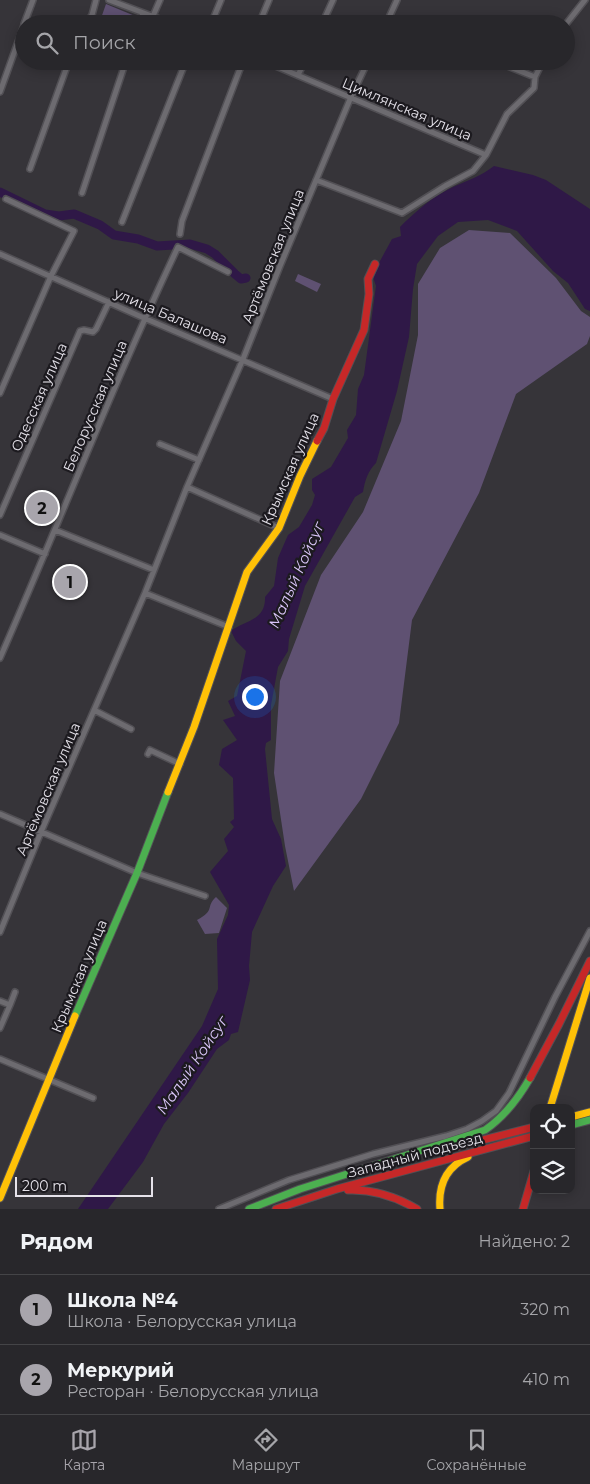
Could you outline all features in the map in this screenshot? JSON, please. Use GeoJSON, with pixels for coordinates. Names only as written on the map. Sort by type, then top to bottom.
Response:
{"type":"FeatureCollection","features":[{"type":"Feature","properties":{"kind":"main road","name":"Крымская улица"},"geometry":{"type":"LineString","coordinates":[[0,1198],[48,1079],[137,872],[180,764],[247,572],[279,528],[300,476],[324,428],[333,399],[364,330],[368,278],[374,264]]}},
{"type":"Feature","properties":{"kind":"main road"},"geometry":{"type":"LineString","coordinates":[[249,1209],[334,1178],[470,1136],[485,1130],[499,1120],[520,1096],[590,961]]}},
{"type":"Feature","properties":{"kind":"main road"},"geometry":{"type":"LineString","coordinates":[[554,1102],[590,978]]}},
{"type":"Feature","properties":{"kind":"main road"},"geometry":{"type":"LineString","coordinates":[[554,1102],[590,989]]}},
{"type":"Feature","properties":{"kind":"main road"},"geometry":{"type":"LineString","coordinates":[[575,1116],[590,1112]]}},
{"type":"Feature","properties":{"kind":"main road"},"geometry":{"type":"LineString","coordinates":[[575,1124],[590,1120]]}},
{"type":"Feature","properties":{"kind":"main road","name":"Западный подъезд"},"geometry":{"type":"LineString","coordinates":[[334,1178],[530,1128]]}},
{"type":"Feature","properties":{"kind":"main road"},"geometry":{"type":"LineString","coordinates":[[440,1209],[438,1198],[440,1188],[444,1176],[452,1167],[463,1159],[530,1137]]}},
{"type":"Feature","properties":{"kind":"main road","name":"Западный подъезд"},"geometry":{"type":"LineString","coordinates":[[303,1198],[530,1137]]}},
{"type":"Feature","properties":{"kind":"main road"},"geometry":{"type":"LineString","coordinates":[[523,1209],[530,1185]]}},
{"type":"Feature","properties":{"kind":"main road"},"geometry":{"type":"LineString","coordinates":[[276,1209],[303,1198],[338,1191],[361,1189],[387,1194],[405,1201],[417,1209]]}},
{"type":"Feature","properties":{"kind":"main road"},"geometry":{"type":"LineString","coordinates":[[529,1209],[533,1194]]}},
{"type":"Feature","properties":{"kind":"street"},"geometry":{"type":"LineString","coordinates":[[28,15],[33,0]]}},
{"type":"Feature","properties":{"kind":"street"},"geometry":{"type":"LineString","coordinates":[[91,15],[96,0]]}},
{"type":"Feature","properties":{"kind":"street"},"geometry":{"type":"LineString","coordinates":[[109,0],[150,15]]}},
{"type":"Feature","properties":{"kind":"street"},"geometry":{"type":"LineString","coordinates":[[153,15],[160,0]]}},
{"type":"Feature","properties":{"kind":"street"},"geometry":{"type":"LineString","coordinates":[[215,15],[221,0]]}},
{"type":"Feature","properties":{"kind":"street"},"geometry":{"type":"LineString","coordinates":[[263,15],[269,0]]}},
{"type":"Feature","properties":{"kind":"street"},"geometry":{"type":"LineString","coordinates":[[326,15],[333,0]]}},
{"type":"Feature","properties":{"kind":"street"},"geometry":{"type":"LineString","coordinates":[[390,15],[397,0]]}},
{"type":"Feature","properties":{"kind":"street"},"geometry":{"type":"LineString","coordinates":[[573,15],[585,0]]}},
{"type":"Feature","properties":{"kind":"street"},"geometry":{"type":"LineString","coordinates":[[0,92],[15,50]]}},
{"type":"Feature","properties":{"kind":"street"},"geometry":{"type":"LineString","coordinates":[[30,169],[66,70]]}},
{"type":"Feature","properties":{"kind":"street"},"geometry":{"type":"LineString","coordinates":[[82,193],[123,70]]}},
{"type":"Feature","properties":{"kind":"street"},"geometry":{"type":"LineString","coordinates":[[122,222],[182,70]]}},
{"type":"Feature","properties":{"kind":"street"},"geometry":{"type":"LineString","coordinates":[[180,234],[182,221],[240,70]]}},
{"type":"Feature","properties":{"kind":"street","name":"Цимлянская улица"},"geometry":{"type":"LineString","coordinates":[[286,70],[486,155]]}},
{"type":"Feature","properties":{"kind":"street"},"geometry":{"type":"LineString","coordinates":[[298,75],[300,70]]}},
{"type":"Feature","properties":{"kind":"street","name":"Артёмовская улица"},"geometry":{"type":"LineString","coordinates":[[0,932],[41,832],[145,593],[187,487],[243,360],[316,180],[364,70]]}},
{"type":"Feature","properties":{"kind":"street"},"geometry":{"type":"LineString","coordinates":[[517,70],[535,77]]}},
{"type":"Feature","properties":{"kind":"street"},"geometry":{"type":"LineString","coordinates":[[316,180],[402,213],[473,171],[486,155],[507,114],[534,88],[535,77],[538,70]]}},
{"type":"Feature","properties":{"kind":"street"},"geometry":{"type":"LineString","coordinates":[[0,393],[51,276],[74,231],[6,199]]}},
{"type":"Feature","properties":{"kind":"street","name":"Белорусская улица"},"geometry":{"type":"LineString","coordinates":[[0,658],[144,318],[178,247],[228,272]]}},
{"type":"Feature","properties":{"kind":"street","name":"улица Балашова"},"geometry":{"type":"LineString","coordinates":[[0,254],[333,399]]}},
{"type":"Feature","properties":{"kind":"street","name":"Одесская улица"},"geometry":{"type":"LineString","coordinates":[[0,515],[80,331],[93,332],[96,329],[109,302]]}},
{"type":"Feature","properties":{"kind":"street"},"geometry":{"type":"LineString","coordinates":[[160,444],[199,460]]}},
{"type":"Feature","properties":{"kind":"street"},"geometry":{"type":"LineString","coordinates":[[187,487],[279,528]]}},
{"type":"Feature","properties":{"kind":"street"},"geometry":{"type":"LineString","coordinates":[[55,530],[154,570]]}},
{"type":"Feature","properties":{"kind":"street"},"geometry":{"type":"LineString","coordinates":[[0,535],[45,554]]}},
{"type":"Feature","properties":{"kind":"street"},"geometry":{"type":"LineString","coordinates":[[145,593],[229,627]]}},
{"type":"Feature","properties":{"kind":"street","name":"Артёмовская улица"},"geometry":{"type":"LineString","coordinates":[[94,710],[130,728]]}},
{"type":"Feature","properties":{"kind":"street"},"geometry":{"type":"LineString","coordinates":[[148,754],[150,750],[180,764]]}},
{"type":"Feature","properties":{"kind":"street"},"geometry":{"type":"LineString","coordinates":[[0,814],[137,872],[204,896]]}},
{"type":"Feature","properties":{"kind":"street"},"geometry":{"type":"LineString","coordinates":[[219,1209],[289,1180],[460,1131],[489,1116],[500,1105],[518,1076],[555,997],[590,931]]}},
{"type":"Feature","properties":{"kind":"street"},"geometry":{"type":"LineString","coordinates":[[0,1028],[15,992]]}},
{"type":"Feature","properties":{"kind":"street"},"geometry":{"type":"LineString","coordinates":[[0,1000],[10,1005]]}},
{"type":"Feature","properties":{"kind":"street"},"geometry":{"type":"LineString","coordinates":[[0,1059],[93,1098]]}},
{"type":"Feature","properties":{"kind":"shaded area"},"geometry":{"type":"Polygon","coordinates":[[[106,4],[133,15],[102,15],[106,4]]]}},
{"type":"Feature","properties":{"kind":"shaded area"},"geometry":{"type":"Polygon","coordinates":[[[469,230],[510,233],[556,278],[581,311],[590,317],[590,336],[587,344],[516,394],[479,493],[412,620],[399,723],[361,799],[294,891],[274,773],[280,681],[321,575],[363,512],[401,421],[418,335],[418,284],[440,248],[469,230]]]}},
{"type":"Feature","properties":{"kind":"shaded area"},"geometry":{"type":"Polygon","coordinates":[[[298,274],[321,284],[317,292],[295,281],[298,274]]]}},
{"type":"Feature","properties":{"kind":"shaded area"},"geometry":{"type":"Polygon","coordinates":[[[216,897],[227,908],[219,933],[205,934],[197,920],[206,914],[216,897]]]}},
{"type":"Feature","properties":{"kind":"water","name":"Малый Койсуг"},"geometry":{"type":"Polygon","coordinates":[[[494,166],[546,180],[590,209],[590,311],[585,309],[568,283],[553,271],[517,231],[488,220],[458,222],[438,236],[417,264],[409,337],[397,391],[376,463],[367,476],[363,492],[355,497],[305,586],[289,639],[288,651],[278,667],[271,705],[271,740],[266,743],[265,749],[272,819],[281,839],[286,866],[273,886],[252,932],[249,966],[250,980],[238,1032],[231,1034],[229,1040],[217,1049],[188,1093],[164,1124],[143,1162],[108,1209],[78,1209],[202,1026],[218,989],[217,939],[228,915],[229,905],[210,872],[228,851],[224,839],[234,827],[230,822],[234,819],[233,778],[219,765],[222,749],[237,740],[223,720],[235,716],[228,701],[237,696],[246,651],[236,641],[231,631],[254,619],[262,611],[265,597],[274,586],[278,558],[288,535],[299,527],[312,505],[315,495],[312,490],[312,479],[331,467],[348,438],[347,430],[356,415],[358,389],[364,375],[376,286],[373,277],[392,239],[401,236],[400,227],[431,200],[494,166]]]}},
{"type":"Feature","properties":{"kind":"waterway"},"geometry":{"type":"LineString","coordinates":[[0,192],[45,214],[59,216],[74,214],[100,225],[114,235],[138,239],[157,246],[190,244],[207,249],[215,254],[241,279],[246,278]]}},
{"type":"Feature","properties":{"kind":"traffic: fast"},"geometry":{"type":"LineString","coordinates":[[75,1016],[137,873],[168,792]]}},
{"type":"Feature","properties":{"kind":"traffic: fast"},"geometry":{"type":"LineString","coordinates":[[249,1209],[300,1189],[485,1130],[510,1107],[530,1078]]}},
{"type":"Feature","properties":{"kind":"traffic: fast"},"geometry":{"type":"LineString","coordinates":[[575,1124],[590,1120]]}},
{"type":"Feature","properties":{"kind":"traffic: slow"},"geometry":{"type":"LineString","coordinates":[[168,792],[194,727],[247,572],[279,528],[300,476],[317,441]]}},
{"type":"Feature","properties":{"kind":"traffic: slow"},"geometry":{"type":"LineString","coordinates":[[551,1104],[590,978]]}},
{"type":"Feature","properties":{"kind":"traffic: slow"},"geometry":{"type":"LineString","coordinates":[[0,1198],[75,1016]]}},
{"type":"Feature","properties":{"kind":"traffic: slow"},"geometry":{"type":"LineString","coordinates":[[575,1116],[590,1112]]}},
{"type":"Feature","properties":{"kind":"traffic: slow"},"geometry":{"type":"LineString","coordinates":[[440,1209],[440,1192],[445,1178],[454,1166],[468,1157]]}},
{"type":"Feature","properties":{"kind":"traffic: jam"},"geometry":{"type":"LineString","coordinates":[[317,441],[324,428],[333,399],[364,330],[369,294],[368,279],[375,264]]}},
{"type":"Feature","properties":{"kind":"traffic: jam"},"geometry":{"type":"LineString","coordinates":[[530,1078],[590,961]]}},
{"type":"Feature","properties":{"kind":"traffic: jam"},"geometry":{"type":"LineString","coordinates":[[451,1148],[530,1128]]}},
{"type":"Feature","properties":{"kind":"traffic: jam"},"geometry":{"type":"LineString","coordinates":[[276,1209],[337,1189],[530,1137]]}},
{"type":"Feature","properties":{"kind":"traffic: jam"},"geometry":{"type":"LineString","coordinates":[[523,1209],[530,1185]]}},
{"type":"Feature","properties":{"kind":"traffic: jam"},"geometry":{"type":"LineString","coordinates":[[348,1190],[384,1194],[401,1200],[417,1209]]}},
{"type":"Feature","properties":{"kind":"place","name":"Меркурий"},"geometry":{"type":"Point","coordinates":[42,508]}},
{"type":"Feature","properties":{"kind":"place","name":"Школа №4"},"geometry":{"type":"Point","coordinates":[70,582]}}]}
